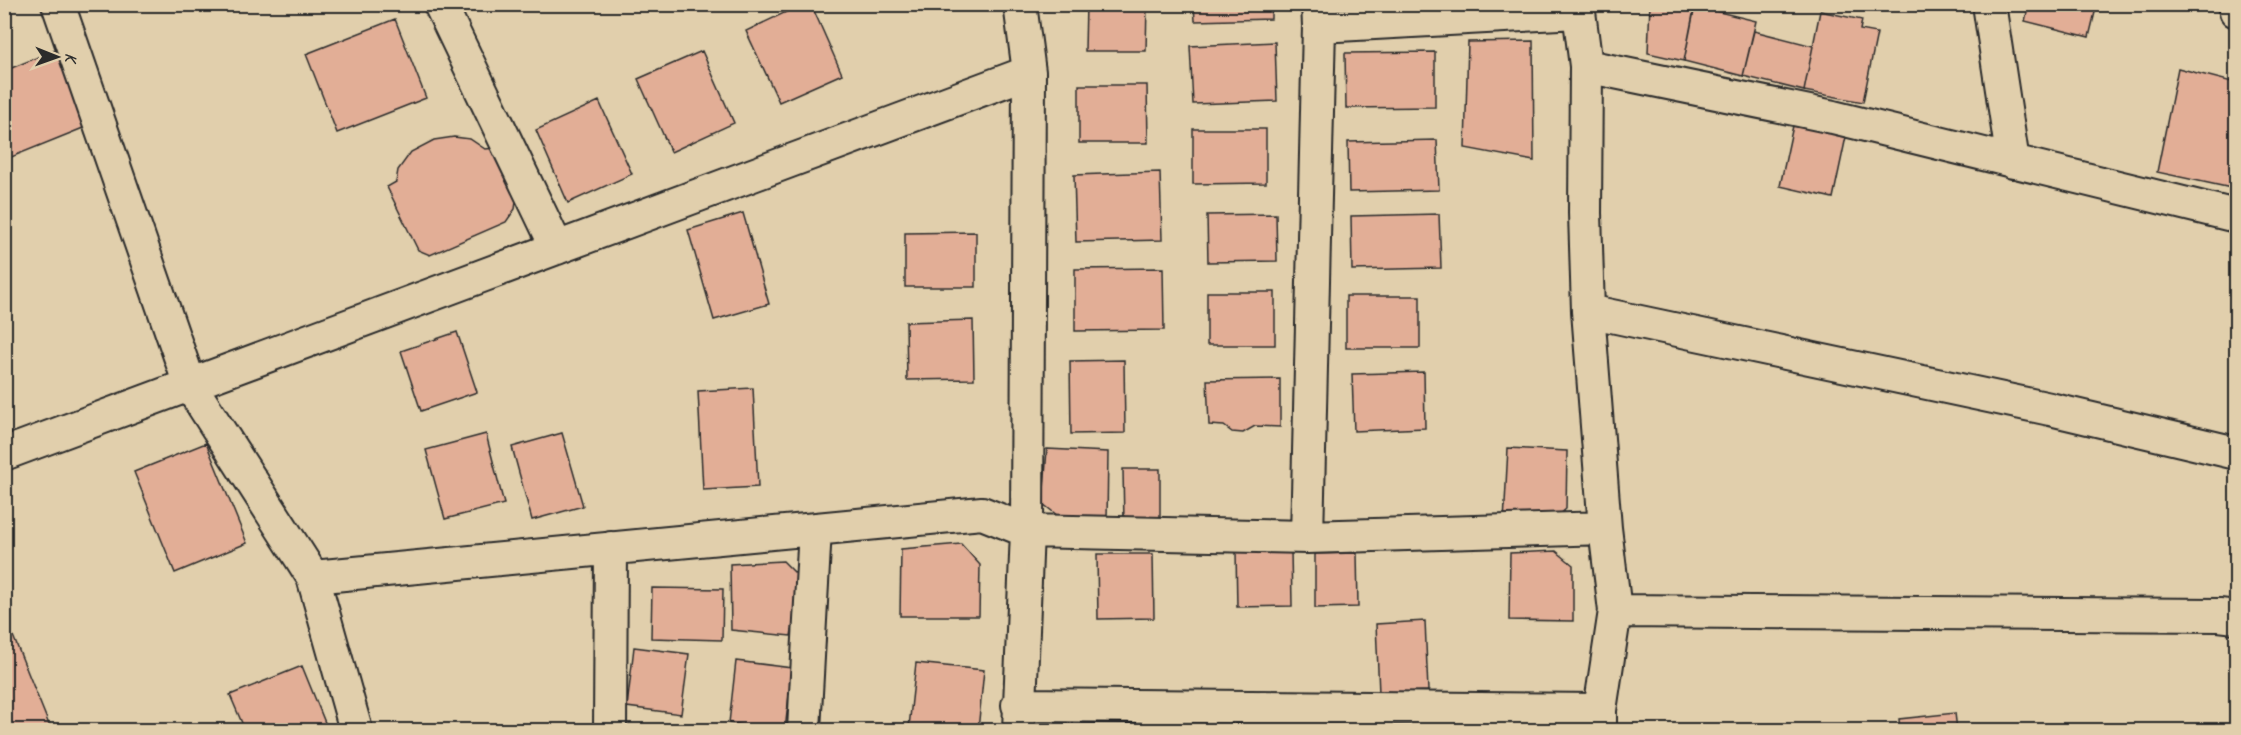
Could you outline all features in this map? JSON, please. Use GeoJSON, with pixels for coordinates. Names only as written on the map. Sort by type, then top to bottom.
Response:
{"type":"FeatureCollection","features":[{"type":"Feature","properties":{"kind":"street"},"geometry":{"type":"LineString","coordinates":[[58,4],[190,385],[313,577],[356,730]]}},
{"type":"Feature","properties":{"kind":"street"},"geometry":{"type":"LineString","coordinates":[[440,4],[557,248]]}},
{"type":"Feature","properties":{"kind":"street"},"geometry":{"type":"LineString","coordinates":[[1020,4],[1029,72],[1027,531],[1019,718],[1600,720],[1615,611],[1605,528],[1588,311],[1585,213],[1586,66],[1578,8],[1318,15],[1307,537]]}},
{"type":"Feature","properties":{"kind":"street"},"geometry":{"type":"LineString","coordinates":[[1989,4],[2013,162]]}},
{"type":"Feature","properties":{"kind":"street"},"geometry":{"type":"LineString","coordinates":[[2235,4],[2236,11]]}},
{"type":"Feature","properties":{"kind":"street"},"geometry":{"type":"LineString","coordinates":[[1586,66],[1833,117],[2236,216]]}},
{"type":"Feature","properties":{"kind":"street"},"geometry":{"type":"LineString","coordinates":[[4,454],[1029,72]]}},
{"type":"Feature","properties":{"kind":"street"},"geometry":{"type":"LineString","coordinates":[[1588,311],[2050,409],[2236,453]]}},
{"type":"Feature","properties":{"kind":"street"},"geometry":{"type":"LineString","coordinates":[[313,577],[982,513],[1027,531],[1307,537],[1605,528]]}},
{"type":"Feature","properties":{"kind":"street"},"geometry":{"type":"LineString","coordinates":[[804,730],[815,529]]}},
{"type":"Feature","properties":{"kind":"street"},"geometry":{"type":"LineString","coordinates":[[610,730],[611,548]]}},
{"type":"Feature","properties":{"kind":"street"},"geometry":{"type":"LineString","coordinates":[[1615,611],[2219,615],[2236,617]]}},
{"type":"Feature","properties":{"kind":"building"},"geometry":{"type":"Polygon","coordinates":[[[803,4],[811,4],[842,74],[779,102],[746,31],[803,4]]]}},
{"type":"Feature","properties":{"kind":"building"},"geometry":{"type":"Polygon","coordinates":[[[1086,4],[1147,4],[1146,51],[1085,51],[1086,4]]]}},
{"type":"Feature","properties":{"kind":"building"},"geometry":{"type":"Polygon","coordinates":[[[1194,4],[1271,4],[1271,19],[1195,21],[1194,4]]]}},
{"type":"Feature","properties":{"kind":"building"},"geometry":{"type":"Polygon","coordinates":[[[1650,4],[1695,4],[1684,61],[1648,53],[1650,4]]]}},
{"type":"Feature","properties":{"kind":"building"},"geometry":{"type":"Polygon","coordinates":[[[2029,4],[2097,4],[2089,37],[2025,21],[2029,4]]]}},
{"type":"Feature","properties":{"kind":"building"},"geometry":{"type":"Polygon","coordinates":[[[1695,6],[1756,21],[1743,76],[1684,61],[1695,6]]]}},
{"type":"Feature","properties":{"kind":"building"},"geometry":{"type":"Polygon","coordinates":[[[1820,11],[1862,20],[1860,30],[1877,33],[1863,102],[1804,91],[1820,11]]]}},
{"type":"Feature","properties":{"kind":"building"},"geometry":{"type":"Polygon","coordinates":[[[395,19],[426,98],[337,133],[306,54],[395,19]]]}},
{"type":"Feature","properties":{"kind":"building"},"geometry":{"type":"Polygon","coordinates":[[[1754,31],[1813,46],[1804,91],[1743,76],[1754,31]]]}},
{"type":"Feature","properties":{"kind":"building"},"geometry":{"type":"Polygon","coordinates":[[[1533,41],[1534,161],[1465,148],[1468,42],[1533,41]]]}},
{"type":"Feature","properties":{"kind":"building"},"geometry":{"type":"Polygon","coordinates":[[[1275,42],[1277,101],[1193,104],[1190,46],[1275,42]]]}},
{"type":"Feature","properties":{"kind":"building"},"geometry":{"type":"Polygon","coordinates":[[[58,49],[88,126],[4,160],[4,71],[58,49]]]}},
{"type":"Feature","properties":{"kind":"building"},"geometry":{"type":"Polygon","coordinates":[[[702,51],[734,123],[671,152],[638,79],[702,51]]]}},
{"type":"Feature","properties":{"kind":"building"},"geometry":{"type":"Polygon","coordinates":[[[1435,52],[1435,107],[1346,108],[1345,53],[1435,52]]]}},
{"type":"Feature","properties":{"kind":"building"},"geometry":{"type":"Polygon","coordinates":[[[2178,68],[2236,83],[2236,189],[2157,172],[2178,68]]]}},
{"type":"Feature","properties":{"kind":"building"},"geometry":{"type":"Polygon","coordinates":[[[1079,85],[1147,85],[1148,143],[1079,143],[1079,85]]]}},
{"type":"Feature","properties":{"kind":"building"},"geometry":{"type":"Polygon","coordinates":[[[599,101],[632,174],[568,203],[536,130],[599,101]]]}},
{"type":"Feature","properties":{"kind":"building"},"geometry":{"type":"Polygon","coordinates":[[[1794,121],[1847,132],[1833,198],[1780,186],[1794,121]]]}},
{"type":"Feature","properties":{"kind":"building"},"geometry":{"type":"Polygon","coordinates":[[[1193,129],[1266,129],[1266,183],[1193,184],[1193,129]]]}},
{"type":"Feature","properties":{"kind":"building"},"geometry":{"type":"Polygon","coordinates":[[[454,137],[470,139],[485,149],[496,148],[517,195],[515,209],[506,222],[430,255],[418,250],[387,187],[396,182],[398,170],[411,152],[434,140],[454,137]]]}},
{"type":"Feature","properties":{"kind":"building"},"geometry":{"type":"Polygon","coordinates":[[[1437,140],[1439,190],[1349,192],[1348,142],[1437,140]]]}},
{"type":"Feature","properties":{"kind":"building"},"geometry":{"type":"Polygon","coordinates":[[[1160,172],[1162,240],[1076,242],[1074,175],[1160,172]]]}},
{"type":"Feature","properties":{"kind":"building"},"geometry":{"type":"Polygon","coordinates":[[[743,213],[769,304],[714,320],[688,230],[743,213]]]}},
{"type":"Feature","properties":{"kind":"building"},"geometry":{"type":"Polygon","coordinates":[[[1276,214],[1277,261],[1208,262],[1207,215],[1276,214]]]}},
{"type":"Feature","properties":{"kind":"building"},"geometry":{"type":"Polygon","coordinates":[[[1439,214],[1441,268],[1352,270],[1351,216],[1439,214]]]}},
{"type":"Feature","properties":{"kind":"building"},"geometry":{"type":"Polygon","coordinates":[[[976,232],[976,287],[905,287],[905,233],[976,232]]]}},
{"type":"Feature","properties":{"kind":"building"},"geometry":{"type":"Polygon","coordinates":[[[1163,268],[1164,330],[1075,331],[1075,269],[1163,268]]]}},
{"type":"Feature","properties":{"kind":"building"},"geometry":{"type":"Polygon","coordinates":[[[1207,292],[1275,292],[1275,345],[1207,345],[1207,292]]]}},
{"type":"Feature","properties":{"kind":"building"},"geometry":{"type":"Polygon","coordinates":[[[1346,296],[1420,296],[1420,348],[1346,348],[1346,296]]]}},
{"type":"Feature","properties":{"kind":"building"},"geometry":{"type":"Polygon","coordinates":[[[973,320],[974,379],[907,380],[906,322],[973,320]]]}},
{"type":"Feature","properties":{"kind":"building"},"geometry":{"type":"Polygon","coordinates":[[[457,332],[477,392],[421,411],[401,351],[457,332]]]}},
{"type":"Feature","properties":{"kind":"building"},"geometry":{"type":"Polygon","coordinates":[[[1124,360],[1125,433],[1071,434],[1070,361],[1124,360]]]}},
{"type":"Feature","properties":{"kind":"building"},"geometry":{"type":"Polygon","coordinates":[[[1424,372],[1425,428],[1354,431],[1352,374],[1424,372]]]}},
{"type":"Feature","properties":{"kind":"building"},"geometry":{"type":"Polygon","coordinates":[[[1280,379],[1280,427],[1255,426],[1243,433],[1232,432],[1224,426],[1209,425],[1207,380],[1280,379]]]}},
{"type":"Feature","properties":{"kind":"building"},"geometry":{"type":"Polygon","coordinates":[[[753,388],[758,487],[703,490],[698,391],[753,388]]]}},
{"type":"Feature","properties":{"kind":"building"},"geometry":{"type":"Polygon","coordinates":[[[562,433],[583,506],[532,520],[512,447],[562,433]]]}},
{"type":"Feature","properties":{"kind":"building"},"geometry":{"type":"Polygon","coordinates":[[[486,434],[504,504],[445,519],[426,450],[486,434]]]}},
{"type":"Feature","properties":{"kind":"building"},"geometry":{"type":"Polygon","coordinates":[[[206,443],[247,543],[175,573],[134,472],[206,443]]]}},
{"type":"Feature","properties":{"kind":"building"},"geometry":{"type":"Polygon","coordinates":[[[1508,448],[1567,451],[1566,509],[1550,522],[1504,522],[1508,448]]]}},
{"type":"Feature","properties":{"kind":"building"},"geometry":{"type":"Polygon","coordinates":[[[1047,449],[1108,452],[1107,521],[1067,523],[1043,504],[1047,449]]]}},
{"type":"Feature","properties":{"kind":"building"},"geometry":{"type":"Polygon","coordinates":[[[1123,469],[1160,469],[1160,521],[1124,522],[1123,469]]]}},
{"type":"Feature","properties":{"kind":"building"},"geometry":{"type":"Polygon","coordinates":[[[961,544],[980,565],[979,616],[900,616],[901,549],[961,544]]]}},
{"type":"Feature","properties":{"kind":"building"},"geometry":{"type":"Polygon","coordinates":[[[1291,550],[1292,606],[1237,607],[1236,551],[1291,550]]]}},
{"type":"Feature","properties":{"kind":"building"},"geometry":{"type":"Polygon","coordinates":[[[1556,551],[1573,565],[1573,621],[1509,620],[1510,553],[1556,551]]]}},
{"type":"Feature","properties":{"kind":"building"},"geometry":{"type":"Polygon","coordinates":[[[1357,553],[1358,607],[1315,608],[1315,554],[1357,553]]]}},
{"type":"Feature","properties":{"kind":"building"},"geometry":{"type":"Polygon","coordinates":[[[1097,554],[1153,554],[1154,618],[1098,619],[1097,554]]]}},
{"type":"Feature","properties":{"kind":"building"},"geometry":{"type":"Polygon","coordinates":[[[783,561],[800,578],[791,636],[731,630],[730,564],[783,561]]]}},
{"type":"Feature","properties":{"kind":"building"},"geometry":{"type":"Polygon","coordinates":[[[652,588],[723,589],[722,640],[651,638],[652,588]]]}},
{"type":"Feature","properties":{"kind":"building"},"geometry":{"type":"Polygon","coordinates":[[[1425,621],[1428,691],[1379,693],[1376,624],[1425,621]]]}},
{"type":"Feature","properties":{"kind":"building"},"geometry":{"type":"Polygon","coordinates":[[[9,626],[50,727],[42,730],[4,730],[4,628],[9,626]]]}},
{"type":"Feature","properties":{"kind":"building"},"geometry":{"type":"Polygon","coordinates":[[[634,647],[689,654],[681,714],[627,707],[634,647]]]}},
{"type":"Feature","properties":{"kind":"building"},"geometry":{"type":"Polygon","coordinates":[[[736,661],[792,668],[785,730],[729,723],[736,661]]]}},
{"type":"Feature","properties":{"kind":"building"},"geometry":{"type":"Polygon","coordinates":[[[916,663],[984,670],[978,730],[909,727],[916,663]]]}},
{"type":"Feature","properties":{"kind":"building"},"geometry":{"type":"Polygon","coordinates":[[[302,666],[328,730],[245,730],[230,695],[302,666]]]}},
{"type":"Feature","properties":{"kind":"building"},"geometry":{"type":"Polygon","coordinates":[[[1955,713],[1957,730],[1900,730],[1899,719],[1955,713]]]}},
{"type":"Feature","properties":{"kind":"building"},"geometry":{"type":"Polygon","coordinates":[[[1291,726],[1292,730],[1229,730],[1229,728],[1291,726]]]}},
{"type":"Feature","properties":{"kind":"building"},"geometry":{"type":"Polygon","coordinates":[[[1495,728],[1495,730],[1441,730],[1495,728]]]}}]}
